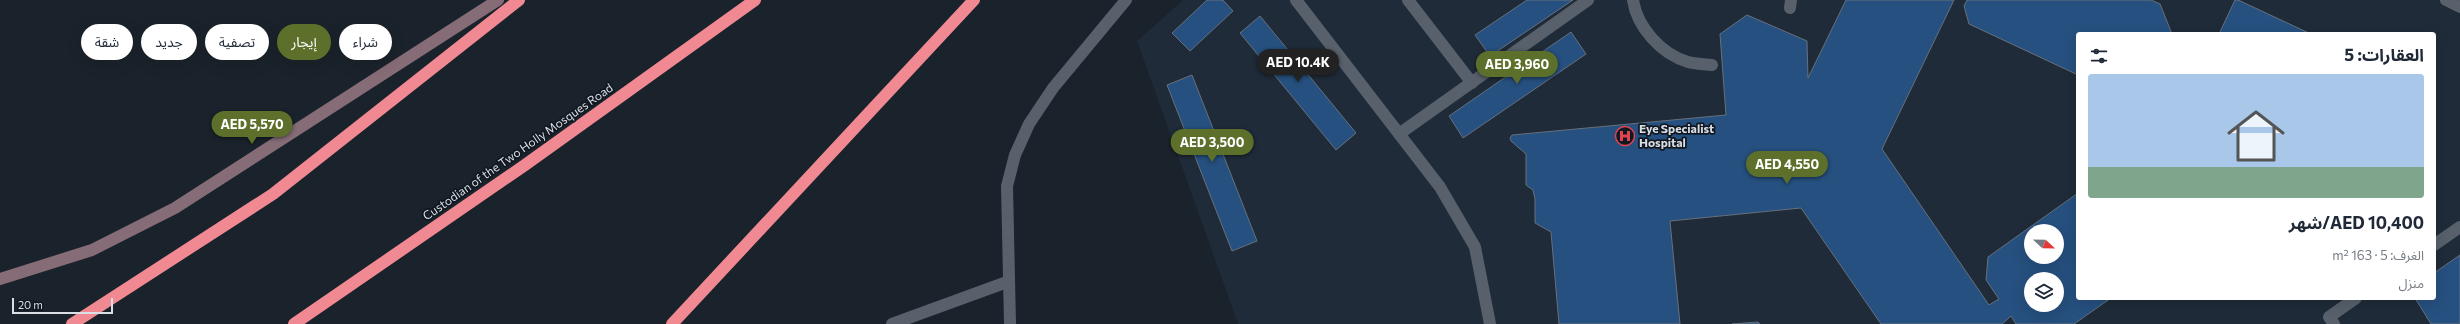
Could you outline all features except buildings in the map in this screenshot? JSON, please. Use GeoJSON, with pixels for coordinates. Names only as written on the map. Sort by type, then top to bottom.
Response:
{"type":"FeatureCollection","features":[{"type":"Feature","properties":{"kind":"highway"},"geometry":{"type":"LineString","coordinates":[[72,324],[273,194],[518,0]]}},
{"type":"Feature","properties":{"kind":"highway","name":"Custodian of the Two Holly Mosques Road"},"geometry":{"type":"LineString","coordinates":[[294,324],[525,165],[755,0]]}},
{"type":"Feature","properties":{"kind":"highway"},"geometry":{"type":"LineString","coordinates":[[672,324],[974,0]]}},
{"type":"Feature","properties":{"kind":"main road"},"geometry":{"type":"LineString","coordinates":[[0,279],[92,250],[175,208],[498,0]]}},
{"type":"Feature","properties":{"kind":"lane"},"geometry":{"type":"LineString","coordinates":[[1010,324],[1007,186],[1015,155],[1029,124],[1053,88],[1126,0]]}},
{"type":"Feature","properties":{"kind":"lane"},"geometry":{"type":"LineString","coordinates":[[1296,0],[1440,187],[1475,247],[1490,324]]}},
{"type":"Feature","properties":{"kind":"lane"},"geometry":{"type":"LineString","coordinates":[[1408,0],[1472,83]]}},
{"type":"Feature","properties":{"kind":"lane"},"geometry":{"type":"LineString","coordinates":[[1400,134],[1588,0]]}},
{"type":"Feature","properties":{"kind":"lane"},"geometry":{"type":"LineString","coordinates":[[1633,0],[1634,10],[1646,32],[1664,50],[1687,62],[1712,66]]}},
{"type":"Feature","properties":{"kind":"lane"},"geometry":{"type":"LineString","coordinates":[[2446,0],[2460,7]]}},
{"type":"Feature","properties":{"kind":"lane"},"geometry":{"type":"LineString","coordinates":[[2436,244],[2460,227]]}},
{"type":"Feature","properties":{"kind":"lane"},"geometry":{"type":"LineString","coordinates":[[892,324],[1008,282]]}},
{"type":"Feature","properties":{"kind":"lane"},"geometry":{"type":"LineString","coordinates":[[2334,324],[2329,317],[2353,300]]}},
{"type":"Feature","properties":{"kind":"shaded area","name":"Eye Specialist Hospital"},"geometry":{"type":"Polygon","coordinates":[[[1183,0],[2460,0],[2460,324],[1238,324],[1137,41],[1183,0]]]}},
{"type":"Feature","properties":{"kind":"place","name":"Eye Specialist Hospital"},"geometry":{"type":"Point","coordinates":[1625,136]}}]}
